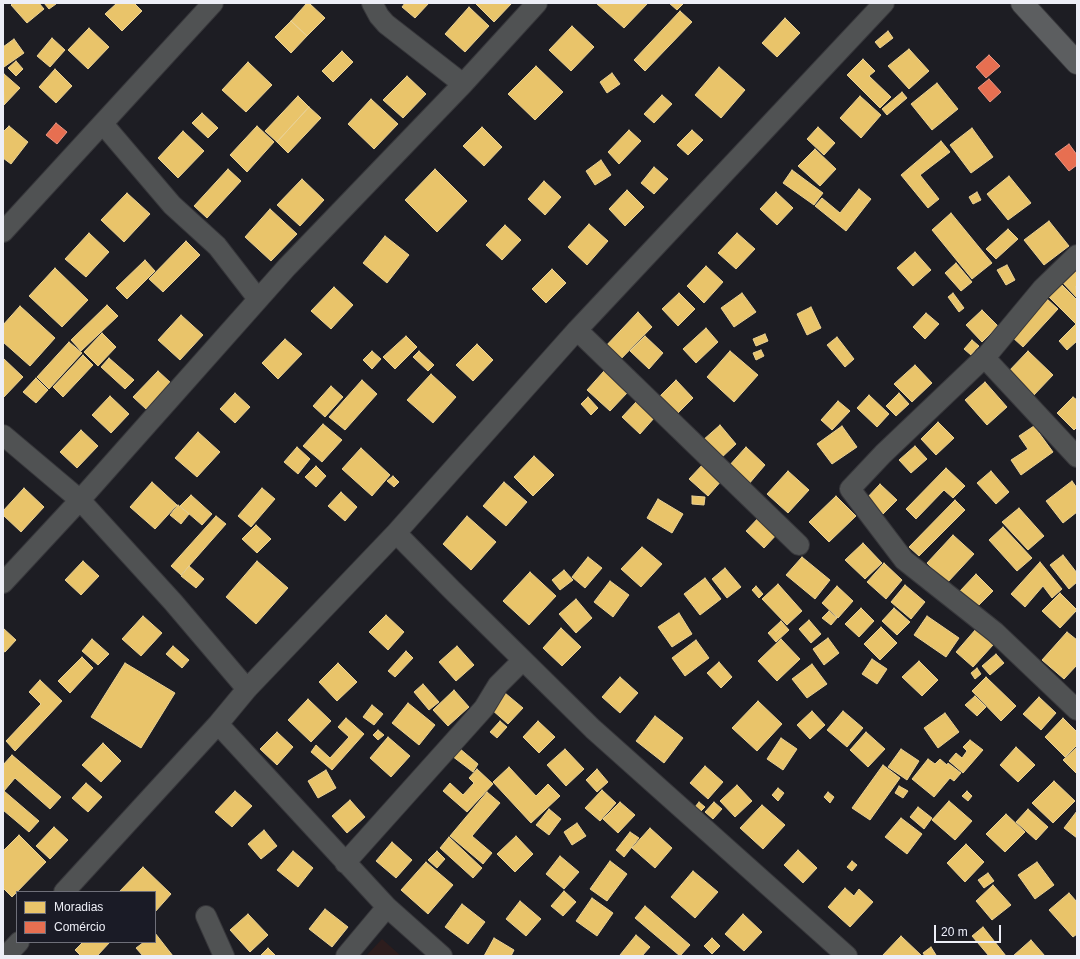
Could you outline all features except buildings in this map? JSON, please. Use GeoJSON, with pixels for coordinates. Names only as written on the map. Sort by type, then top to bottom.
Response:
{"type":"FeatureCollection","features":[{"type":"Feature","properties":{"kind":"main road"},"geometry":{"type":"LineString","coordinates":[[1022,3],[1077,63]]}},
{"type":"Feature","properties":{"kind":"street"},"geometry":{"type":"LineString","coordinates":[[3,232],[213,3]]}},
{"type":"Feature","properties":{"kind":"street"},"geometry":{"type":"LineString","coordinates":[[372,3],[379,16],[386,24],[463,84]]}},
{"type":"Feature","properties":{"kind":"street"},"geometry":{"type":"LineString","coordinates":[[3,583],[80,500],[287,267],[463,84],[537,3]]}},
{"type":"Feature","properties":{"kind":"street"},"geometry":{"type":"LineString","coordinates":[[65,891],[218,724],[247,689],[396,533],[576,330],[884,3]]}},
{"type":"Feature","properties":{"kind":"street"},"geometry":{"type":"LineString","coordinates":[[103,124],[172,206],[225,254],[258,299]]}},
{"type":"Feature","properties":{"kind":"street"},"geometry":{"type":"LineString","coordinates":[[1077,255],[1042,289],[984,357],[883,454],[850,489],[904,560],[995,632],[1077,710]]}},
{"type":"Feature","properties":{"kind":"street"},"geometry":{"type":"LineString","coordinates":[[576,330],[799,545]]}},
{"type":"Feature","properties":{"kind":"street"},"geometry":{"type":"LineString","coordinates":[[984,357],[1077,458]]}},
{"type":"Feature","properties":{"kind":"street"},"geometry":{"type":"LineString","coordinates":[[3,435],[80,500],[173,602],[247,689]]}},
{"type":"Feature","properties":{"kind":"street"},"geometry":{"type":"LineString","coordinates":[[396,533],[593,730],[847,956]]}},
{"type":"Feature","properties":{"kind":"street"},"geometry":{"type":"LineString","coordinates":[[345,863],[484,708],[498,685],[523,660]]}},
{"type":"Feature","properties":{"kind":"street"},"geometry":{"type":"LineString","coordinates":[[218,724],[387,907],[442,956]]}},
{"type":"Feature","properties":{"kind":"street"},"geometry":{"type":"LineString","coordinates":[[346,956],[387,907]]}},
{"type":"Feature","properties":{"kind":"street"},"geometry":{"type":"LineString","coordinates":[[206,916],[224,956]]}},
{"type":"Feature","properties":{"kind":"street"},"geometry":{"type":"LineString","coordinates":[[6,956],[18,943]]}},
{"type":"Feature","properties":{"kind":"shaded area"},"geometry":{"type":"Polygon","coordinates":[[[382,939],[401,956],[366,956],[382,939]]]}}]}
